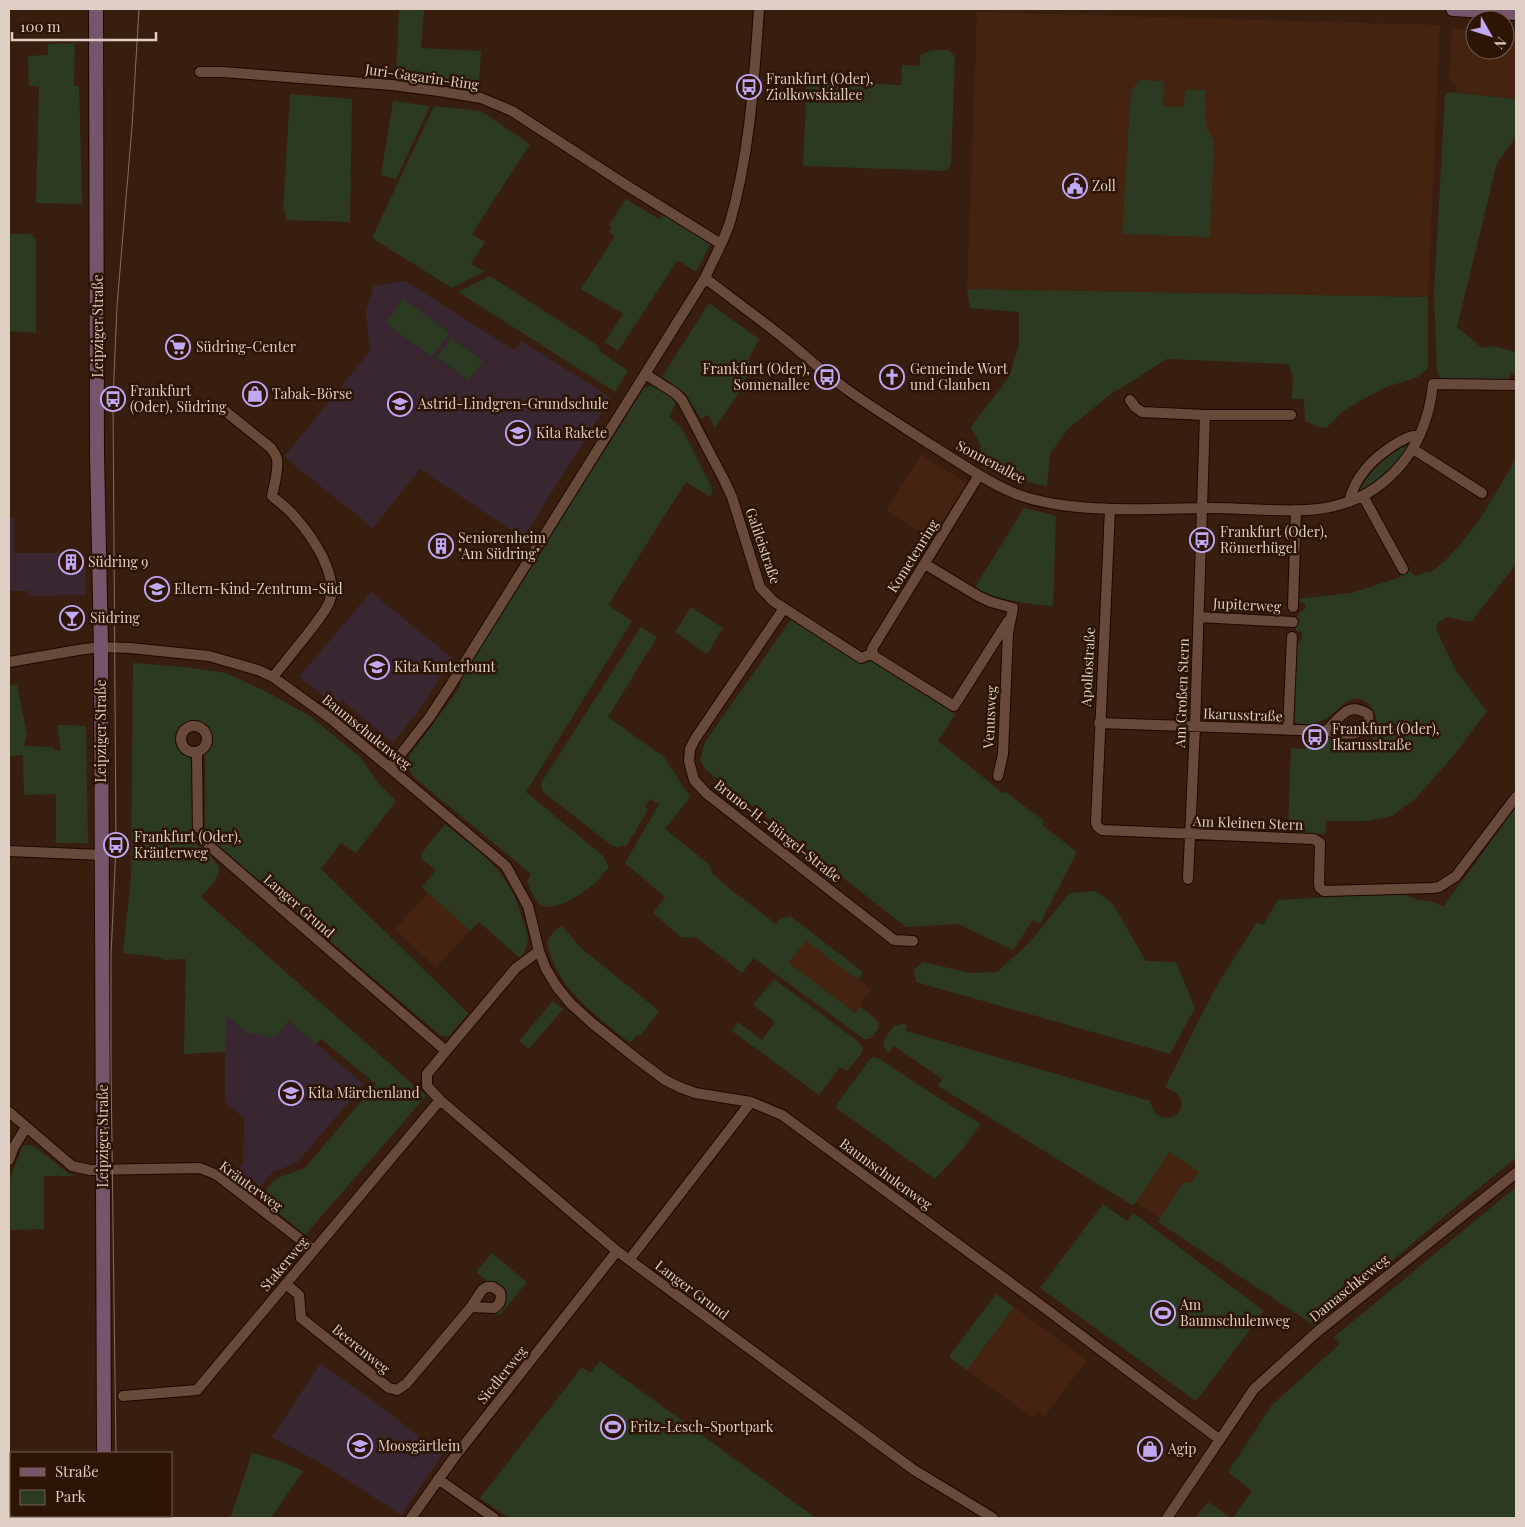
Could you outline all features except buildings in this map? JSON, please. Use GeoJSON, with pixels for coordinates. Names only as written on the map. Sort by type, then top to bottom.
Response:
{"type":"FeatureCollection","features":[{"type":"Feature","properties":{"kind":"street","name":"Leipziger Straße"},"geometry":{"type":"LineString","coordinates":[[96,9],[104,1452]]}},
{"type":"Feature","properties":{"kind":"street"},"geometry":{"type":"LineString","coordinates":[[390,768],[429,718],[452,683],[705,278],[730,224],[743,168],[754,81],[759,9]]}},
{"type":"Feature","properties":{"kind":"street"},"geometry":{"type":"LineString","coordinates":[[1453,9],[1516,13]]}},
{"type":"Feature","properties":{"kind":"street","name":"Juri-Gagarin-Ring"},"geometry":{"type":"LineString","coordinates":[[200,72],[378,84],[481,98],[512,111],[721,244]]}},
{"type":"Feature","properties":{"kind":"street","name":"Sonnenallee"},"geometry":{"type":"LineString","coordinates":[[705,278],[848,390],[979,475],[1016,494],[1069,506],[1110,509],[1296,510],[1325,508],[1349,502],[1363,496],[1395,472],[1413,449],[1428,414],[1433,384],[1514,386]]}},
{"type":"Feature","properties":{"kind":"street","name":"Galileistraße"},"geometry":{"type":"LineString","coordinates":[[645,374],[675,393],[682,400],[732,497],[760,587],[772,601],[861,658],[873,653]]}},
{"type":"Feature","properties":{"kind":"street"},"geometry":{"type":"LineString","coordinates":[[1130,400],[1142,412],[1205,415],[1291,415]]}},
{"type":"Feature","properties":{"kind":"street"},"geometry":{"type":"LineString","coordinates":[[225,411],[271,448],[275,454],[277,459],[276,478],[272,496],[294,516],[308,533],[330,575],[332,590],[329,603],[273,677]]}},
{"type":"Feature","properties":{"kind":"street","name":"Am Großen Stern"},"geometry":{"type":"LineString","coordinates":[[1188,878],[1205,415]]}},
{"type":"Feature","properties":{"kind":"street"},"geometry":{"type":"LineString","coordinates":[[1349,502],[1355,485],[1374,459],[1408,438],[1419,436]]}},
{"type":"Feature","properties":{"kind":"street"},"geometry":{"type":"LineString","coordinates":[[1413,449],[1482,493]]}},
{"type":"Feature","properties":{"kind":"street","name":"Kometenring"},"geometry":{"type":"LineString","coordinates":[[873,653],[872,649],[979,475]]}},
{"type":"Feature","properties":{"kind":"street"},"geometry":{"type":"LineString","coordinates":[[1363,496],[1403,569]]}},
{"type":"Feature","properties":{"kind":"street","name":"Apollostraße"},"geometry":{"type":"LineString","coordinates":[[1098,827],[1096,823],[1099,723],[1110,509]]}},
{"type":"Feature","properties":{"kind":"street"},"geometry":{"type":"LineString","coordinates":[[1293,607],[1296,510]]}},
{"type":"Feature","properties":{"kind":"street"},"geometry":{"type":"LineString","coordinates":[[924,564],[978,596],[1013,608],[1011,616]]}},
{"type":"Feature","properties":{"kind":"street","name":"Bruno-H.-Bürgel-Straße"},"geometry":{"type":"LineString","coordinates":[[784,608],[695,739],[690,750],[689,761],[694,780],[706,793],[894,940],[913,941]]}},
{"type":"Feature","properties":{"kind":"street","name":"Venusweg"},"geometry":{"type":"LineString","coordinates":[[873,653],[880,660],[954,706],[1011,616]]}},
{"type":"Feature","properties":{"kind":"street","name":"Venusweg"},"geometry":{"type":"LineString","coordinates":[[998,776],[1003,754],[1006,658],[1011,616]]}},
{"type":"Feature","properties":{"kind":"street","name":"Jupiterweg"},"geometry":{"type":"LineString","coordinates":[[1199,617],[1293,622]]}},
{"type":"Feature","properties":{"kind":"street"},"geometry":{"type":"LineString","coordinates":[[1288,730],[1292,637]]}},
{"type":"Feature","properties":{"kind":"street"},"geometry":{"type":"LineString","coordinates":[[9,662],[101,647]]}},
{"type":"Feature","properties":{"kind":"street","name":"Baumschulenweg"},"geometry":{"type":"LineString","coordinates":[[101,647],[209,656],[258,670],[273,677],[331,719],[506,866],[528,906],[539,950],[546,970],[553,981],[571,1004],[637,1059],[665,1080],[679,1087],[695,1093],[751,1102],[782,1115],[1219,1439]]}},
{"type":"Feature","properties":{"kind":"street"},"geometry":{"type":"LineString","coordinates":[[988,653],[1006,658]]}},
{"type":"Feature","properties":{"kind":"street","name":"Ikarusstraße"},"geometry":{"type":"LineString","coordinates":[[1099,723],[1326,731]]}},
{"type":"Feature","properties":{"kind":"street","name":"Langer Grund"},"geometry":{"type":"LineString","coordinates":[[197,752],[198,836],[446,1050]]}},
{"type":"Feature","properties":{"kind":"street","name":"Am Kleinen Stern"},"geometry":{"type":"LineString","coordinates":[[1098,827],[1102,830],[1314,839],[1320,843],[1319,884],[1320,888],[1324,891],[1433,888],[1439,887],[1456,876],[1516,797]]}},
{"type":"Feature","properties":{"kind":"street"},"geometry":{"type":"LineString","coordinates":[[9,850],[102,855]]}},
{"type":"Feature","properties":{"kind":"street","name":"Langer Grund"},"geometry":{"type":"LineString","coordinates":[[539,950],[516,968],[426,1074],[427,1086],[440,1100],[617,1251],[914,1470],[993,1518]]}},
{"type":"Feature","properties":{"kind":"street","name":"Stakerweg"},"geometry":{"type":"LineString","coordinates":[[123,1396],[197,1390],[440,1100]]}},
{"type":"Feature","properties":{"kind":"street"},"geometry":{"type":"LineString","coordinates":[[629,1260],[751,1102]]}},
{"type":"Feature","properties":{"kind":"street","name":"Kräuterweg"},"geometry":{"type":"LineString","coordinates":[[9,1112],[72,1166],[90,1170],[200,1168],[217,1175],[314,1250]]}},
{"type":"Feature","properties":{"kind":"street"},"geometry":{"type":"LineString","coordinates":[[9,1160],[14,1147],[26,1127]]}},
{"type":"Feature","properties":{"kind":"street","name":"Damaschkeweg"},"geometry":{"type":"LineString","coordinates":[[1167,1518],[1254,1389],[1316,1332],[1516,1173]]}},
{"type":"Feature","properties":{"kind":"street","name":"Siedlerweg"},"geometry":{"type":"LineString","coordinates":[[411,1518],[454,1458],[617,1251]]}},
{"type":"Feature","properties":{"kind":"street","name":"Beerenweg"},"geometry":{"type":"LineString","coordinates":[[286,1284],[299,1295],[301,1318],[389,1388],[397,1390],[406,1384],[471,1307]]}},
{"type":"Feature","properties":{"kind":"street"},"geometry":{"type":"LineString","coordinates":[[438,1479],[494,1518]]}},
{"type":"Feature","properties":{"kind":"shaded area"},"geometry":{"type":"Polygon","coordinates":[[[977,12],[1440,25],[1428,297],[967,289],[977,12]]]}},
{"type":"Feature","properties":{"kind":"shaded area"},"geometry":{"type":"Polygon","coordinates":[[[1452,28],[1465,29],[1465,60],[1515,60],[1516,32],[1516,99],[1456,93],[1455,84],[1449,80],[1452,28]]]}},
{"type":"Feature","properties":{"kind":"shaded area"},"geometry":{"type":"Polygon","coordinates":[[[405,281],[514,350],[522,341],[611,398],[523,538],[420,469],[373,528],[284,457],[370,351],[366,312],[373,286],[405,281]]]}},
{"type":"Feature","properties":{"kind":"shaded area"},"geometry":{"type":"Polygon","coordinates":[[[921,455],[967,483],[932,539],[886,511],[921,455]]]}},
{"type":"Feature","properties":{"kind":"shaded area"},"geometry":{"type":"Polygon","coordinates":[[[9,518],[14,518],[14,553],[60,553],[60,567],[86,567],[86,595],[28,596],[28,591],[9,591],[9,518]]]}},
{"type":"Feature","properties":{"kind":"shaded area","name":"Kita Kunterbunt"},"geometry":{"type":"Polygon","coordinates":[[[371,592],[452,658],[420,709],[393,743],[342,700],[336,706],[299,677],[371,592]]]}},
{"type":"Feature","properties":{"kind":"shaded area"},"geometry":{"type":"Polygon","coordinates":[[[428,892],[470,931],[436,968],[395,929],[428,892]]]}},
{"type":"Feature","properties":{"kind":"shaded area"},"geometry":{"type":"Polygon","coordinates":[[[806,941],[871,989],[855,1013],[789,963],[806,941]]]}},
{"type":"Feature","properties":{"kind":"shaded area","name":"Kita Märchenland"},"geometry":{"type":"Polygon","coordinates":[[[225,1014],[289,1021],[364,1084],[297,1163],[273,1172],[258,1189],[253,1189],[234,1173],[243,1163],[244,1118],[225,1102],[225,1014]]]}},
{"type":"Feature","properties":{"kind":"shaded area"},"geometry":{"type":"Polygon","coordinates":[[[1169,1151],[1200,1172],[1191,1183],[1183,1183],[1161,1218],[1136,1203],[1169,1151]]]}},
{"type":"Feature","properties":{"kind":"shaded area"},"geometry":{"type":"Polygon","coordinates":[[[1014,1307],[1087,1360],[1044,1417],[1037,1412],[1033,1418],[967,1370],[1014,1307]]]}},
{"type":"Feature","properties":{"kind":"shaded area","name":"Moosgärtlein"},"geometry":{"type":"Polygon","coordinates":[[[320,1364],[382,1407],[442,1455],[401,1515],[326,1466],[272,1437],[320,1364]]]}},
{"type":"Feature","properties":{"kind":"green space"},"geometry":{"type":"Polygon","coordinates":[[[399,9],[424,9],[421,48],[481,51],[479,86],[396,76],[399,9]]]}},
{"type":"Feature","properties":{"kind":"green space"},"geometry":{"type":"Polygon","coordinates":[[[75,43],[74,86],[79,86],[82,204],[36,203],[39,86],[29,86],[28,56],[48,55],[48,44],[75,43]]]}},
{"type":"Feature","properties":{"kind":"green space"},"geometry":{"type":"Polygon","coordinates":[[[932,50],[949,50],[955,57],[951,163],[948,169],[944,171],[803,165],[807,81],[901,85],[902,65],[919,66],[921,54],[932,50]]]}},
{"type":"Feature","properties":{"kind":"green space"},"geometry":{"type":"Polygon","coordinates":[[[1139,80],[1164,81],[1163,106],[1184,107],[1185,90],[1205,90],[1206,127],[1214,141],[1210,237],[1122,234],[1131,91],[1139,80]]]}},
{"type":"Feature","properties":{"kind":"green space"},"geometry":{"type":"Polygon","coordinates":[[[1448,92],[1516,99],[1516,137],[1497,163],[1457,327],[1482,348],[1493,346],[1516,352],[1516,373],[1512,373],[1507,381],[1440,379],[1437,372],[1434,293],[1445,95],[1448,92]]]}},
{"type":"Feature","properties":{"kind":"green space"},"geometry":{"type":"Polygon","coordinates":[[[290,94],[352,99],[350,222],[286,220],[286,211],[283,211],[290,94]]]}},
{"type":"Feature","properties":{"kind":"green space"},"geometry":{"type":"Polygon","coordinates":[[[393,101],[430,106],[396,179],[381,175],[393,101]]]}},
{"type":"Feature","properties":{"kind":"green space"},"geometry":{"type":"Polygon","coordinates":[[[434,106],[481,111],[530,144],[472,234],[485,242],[471,264],[484,272],[452,288],[372,238],[434,106]]]}},
{"type":"Feature","properties":{"kind":"green space"},"geometry":{"type":"Polygon","coordinates":[[[626,199],[659,219],[664,213],[708,241],[710,245],[696,272],[677,261],[618,351],[605,342],[623,314],[581,289],[615,236],[609,232],[612,227],[609,225],[626,199]]]}},
{"type":"Feature","properties":{"kind":"green space"},"geometry":{"type":"Polygon","coordinates":[[[9,234],[30,234],[36,239],[36,333],[9,331],[9,234]]]}},
{"type":"Feature","properties":{"kind":"green space"},"geometry":{"type":"Polygon","coordinates":[[[490,276],[597,345],[602,353],[628,371],[615,392],[458,292],[490,276]]]}},
{"type":"Feature","properties":{"kind":"green space"},"geometry":{"type":"Polygon","coordinates":[[[967,289],[1428,297],[1428,368],[1418,377],[1384,388],[1367,397],[1343,411],[1327,427],[1321,428],[1305,421],[1304,399],[1292,399],[1293,376],[1288,364],[1167,359],[1108,396],[1068,429],[1050,454],[1047,486],[1031,483],[981,463],[981,446],[971,427],[1009,377],[1019,345],[1019,312],[970,308],[967,289]]]}},
{"type":"Feature","properties":{"kind":"green space"},"geometry":{"type":"Polygon","coordinates":[[[403,299],[450,333],[432,357],[386,323],[403,299]]]}},
{"type":"Feature","properties":{"kind":"green space"},"geometry":{"type":"Polygon","coordinates":[[[709,303],[759,339],[749,358],[744,385],[715,428],[708,415],[701,419],[685,393],[662,377],[709,303]]]}},
{"type":"Feature","properties":{"kind":"green space"},"geometry":{"type":"Polygon","coordinates":[[[451,338],[483,361],[469,380],[437,357],[451,338]]]}},
{"type":"Feature","properties":{"kind":"green space"},"geometry":{"type":"Polygon","coordinates":[[[650,386],[665,392],[676,403],[669,417],[682,428],[713,490],[710,497],[686,482],[608,605],[632,621],[526,792],[603,856],[609,867],[599,879],[580,894],[563,903],[547,907],[537,901],[527,882],[531,874],[415,778],[408,765],[409,759],[410,755],[458,690],[463,675],[644,388],[650,386]]]}},
{"type":"Feature","properties":{"kind":"green space"},"geometry":{"type":"Polygon","coordinates":[[[1410,444],[1386,472],[1356,494],[1367,477],[1379,464],[1410,444]]]}},
{"type":"Feature","properties":{"kind":"green space"},"geometry":{"type":"Polygon","coordinates":[[[1516,458],[1516,564],[1471,622],[1447,617],[1438,623],[1436,629],[1456,671],[1487,711],[1454,755],[1415,799],[1392,816],[1367,821],[1326,821],[1325,834],[1288,832],[1291,748],[1306,749],[1307,739],[1326,741],[1327,737],[1362,741],[1369,744],[1375,734],[1377,724],[1372,708],[1368,703],[1358,699],[1347,701],[1330,716],[1320,721],[1309,724],[1294,722],[1296,644],[1302,639],[1302,632],[1296,631],[1296,621],[1297,616],[1305,609],[1305,604],[1297,599],[1351,593],[1401,577],[1400,574],[1408,570],[1416,576],[1428,571],[1430,573],[1444,562],[1468,535],[1489,505],[1516,458]]]}},
{"type":"Feature","properties":{"kind":"green space"},"geometry":{"type":"Polygon","coordinates":[[[1024,508],[1056,516],[1053,606],[1013,601],[974,589],[1024,508]]]}},
{"type":"Feature","properties":{"kind":"green space"},"geometry":{"type":"Polygon","coordinates":[[[691,607],[723,628],[707,654],[675,632],[691,607]]]}},
{"type":"Feature","properties":{"kind":"green space"},"geometry":{"type":"Polygon","coordinates":[[[792,618],[861,663],[871,660],[955,714],[938,741],[1004,794],[1006,792],[1044,821],[1042,825],[1077,852],[1040,924],[1033,920],[1013,950],[958,924],[906,927],[705,769],[700,760],[705,742],[792,618]]]}},
{"type":"Feature","properties":{"kind":"green space"},"geometry":{"type":"Polygon","coordinates":[[[641,627],[657,637],[608,717],[664,757],[690,797],[665,829],[709,864],[713,874],[730,889],[776,924],[779,920],[790,916],[863,972],[858,980],[806,941],[789,963],[855,1013],[860,1006],[878,1021],[879,1028],[870,1039],[864,1039],[754,958],[742,973],[697,938],[681,937],[653,913],[665,897],[625,863],[659,804],[650,799],[645,807],[648,810],[627,845],[617,847],[610,844],[543,792],[541,783],[641,627]]]}},
{"type":"Feature","properties":{"kind":"green space"},"geometry":{"type":"Polygon","coordinates":[[[133,663],[226,673],[265,691],[310,716],[361,758],[378,783],[396,801],[356,853],[341,843],[321,869],[468,1014],[449,1036],[441,1036],[208,837],[205,828],[205,753],[210,743],[210,732],[200,724],[193,722],[182,728],[178,737],[179,745],[192,759],[192,840],[212,858],[219,869],[215,880],[201,897],[426,1096],[305,1235],[262,1199],[263,1194],[272,1182],[280,1177],[305,1168],[376,1084],[321,1039],[316,1044],[289,1021],[274,1038],[246,1032],[226,1015],[225,1052],[184,1054],[186,959],[164,960],[159,957],[123,953],[131,877],[133,663]]]}},
{"type":"Feature","properties":{"kind":"green space"},"geometry":{"type":"Polygon","coordinates":[[[17,684],[27,735],[24,746],[52,747],[56,751],[61,750],[57,725],[86,726],[88,843],[56,843],[56,794],[24,795],[23,755],[9,756],[9,686],[17,684]]]}},
{"type":"Feature","properties":{"kind":"green space"},"geometry":{"type":"Polygon","coordinates":[[[1516,807],[1516,1158],[1315,1326],[1158,1222],[1183,1183],[1191,1183],[1199,1172],[1169,1152],[1136,1203],[1132,1205],[938,1086],[942,1079],[894,1046],[889,1053],[885,1049],[883,1043],[886,1036],[894,1026],[903,1024],[907,1025],[906,1031],[1150,1101],[1154,1111],[1161,1117],[1175,1116],[1180,1110],[1181,1099],[1175,1092],[1165,1087],[1216,987],[1257,922],[1263,925],[1278,900],[1383,894],[1406,895],[1444,906],[1516,807]]]}},
{"type":"Feature","properties":{"kind":"green space"},"geometry":{"type":"Polygon","coordinates":[[[445,824],[482,854],[502,875],[510,887],[528,939],[520,958],[479,922],[470,931],[422,887],[436,870],[422,859],[421,854],[445,824]]]}},
{"type":"Feature","properties":{"kind":"green space"},"geometry":{"type":"Polygon","coordinates":[[[1095,891],[1113,904],[1146,961],[1176,962],[1195,1008],[1170,1054],[916,982],[914,970],[923,962],[970,973],[997,972],[1027,945],[1070,893],[1095,891]]]}},
{"type":"Feature","properties":{"kind":"green space"},"geometry":{"type":"Polygon","coordinates":[[[562,926],[581,948],[659,1011],[641,1035],[636,1036],[630,1043],[591,1011],[568,987],[559,973],[551,958],[547,942],[553,933],[562,926]]]}},
{"type":"Feature","properties":{"kind":"green space"},"geometry":{"type":"Polygon","coordinates":[[[774,979],[860,1043],[863,1050],[847,1071],[840,1067],[819,1095],[732,1031],[738,1022],[762,1040],[775,1022],[753,1005],[774,979]]]}},
{"type":"Feature","properties":{"kind":"green space"},"geometry":{"type":"Polygon","coordinates":[[[553,1001],[563,1009],[529,1049],[519,1041],[553,1001]]]}},
{"type":"Feature","properties":{"kind":"green space"},"geometry":{"type":"Polygon","coordinates":[[[874,1057],[981,1124],[961,1151],[935,1179],[835,1107],[870,1059],[874,1057]]]}},
{"type":"Feature","properties":{"kind":"green space"},"geometry":{"type":"Polygon","coordinates":[[[26,1145],[35,1147],[68,1173],[75,1176],[44,1176],[44,1229],[9,1230],[9,1182],[22,1147],[26,1145]]]}},
{"type":"Feature","properties":{"kind":"green space"},"geometry":{"type":"Polygon","coordinates":[[[1516,1187],[1516,1518],[1233,1518],[1252,1491],[1228,1472],[1272,1405],[1340,1344],[1334,1337],[1516,1187]]]}},
{"type":"Feature","properties":{"kind":"green space"},"geometry":{"type":"Polygon","coordinates":[[[1103,1204],[1127,1221],[1133,1213],[1264,1311],[1196,1401],[1040,1288],[1103,1204]]]}},
{"type":"Feature","properties":{"kind":"green space"},"geometry":{"type":"Polygon","coordinates":[[[492,1253],[527,1282],[500,1315],[494,1314],[503,1305],[490,1283],[476,1272],[492,1253]]]}},
{"type":"Feature","properties":{"kind":"green space"},"geometry":{"type":"Polygon","coordinates":[[[996,1294],[1014,1307],[967,1370],[950,1358],[950,1355],[996,1294]]]}},
{"type":"Feature","properties":{"kind":"green space","name":"Fritz-Lesch-Sportpark"},"geometry":{"type":"Polygon","coordinates":[[[600,1361],[816,1518],[509,1518],[480,1498],[582,1367],[590,1373],[600,1361]]]}},
{"type":"Feature","properties":{"kind":"green space"},"geometry":{"type":"Polygon","coordinates":[[[252,1453],[281,1461],[303,1471],[271,1518],[227,1518],[227,1516],[231,1516],[252,1453]]]}},
{"type":"Feature","properties":{"kind":"green space"},"geometry":{"type":"Polygon","coordinates":[[[1208,1502],[1231,1518],[1195,1518],[1208,1502]]]}},
{"type":"Feature","properties":{"kind":"tram line"},"geometry":{"type":"LineString","coordinates":[[116,1452],[111,1068],[111,955],[116,845],[113,399],[117,306],[132,127],[139,9]]}},
{"type":"Feature","properties":{"kind":"place","name":"Frankfurt (Oder), Ziolkowskiallee"},"geometry":{"type":"Point","coordinates":[749,87]}},
{"type":"Feature","properties":{"kind":"place","name":"Zoll"},"geometry":{"type":"Point","coordinates":[1075,186]}},
{"type":"Feature","properties":{"kind":"place","name":"Südring-Center"},"geometry":{"type":"Point","coordinates":[178,347]}},
{"type":"Feature","properties":{"kind":"place","name":"Frankfurt (Oder), Sonnenallee"},"geometry":{"type":"Point","coordinates":[827,377]}},
{"type":"Feature","properties":{"kind":"place","name":"Gemeinde Wort und Glauben"},"geometry":{"type":"Point","coordinates":[892,377]}},
{"type":"Feature","properties":{"kind":"place","name":"Tabak-Börse"},"geometry":{"type":"Point","coordinates":[255,394]}},
{"type":"Feature","properties":{"kind":"place","name":"Frankfurt (Oder), Südring"},"geometry":{"type":"Point","coordinates":[113,399]}},
{"type":"Feature","properties":{"kind":"place","name":"Astrid-Lindgren-Grundschule"},"geometry":{"type":"Point","coordinates":[400,404]}},
{"type":"Feature","properties":{"kind":"place","name":"Kita Rakete"},"geometry":{"type":"Point","coordinates":[518,433]}},
{"type":"Feature","properties":{"kind":"place","name":"Frankfurt (Oder), Römerhügel"},"geometry":{"type":"Point","coordinates":[1202,540]}},
{"type":"Feature","properties":{"kind":"place","name":"Seniorenheim \"Am Südring\""},"geometry":{"type":"Point","coordinates":[441,546]}},
{"type":"Feature","properties":{"kind":"place","name":"Südring 9"},"geometry":{"type":"Point","coordinates":[71,562]}},
{"type":"Feature","properties":{"kind":"place","name":"Eltern-Kind-Zentrum-Süd"},"geometry":{"type":"Point","coordinates":[157,589]}},
{"type":"Feature","properties":{"kind":"place","name":"Südring"},"geometry":{"type":"Point","coordinates":[72,618]}},
{"type":"Feature","properties":{"kind":"place","name":"Kita Kunterbunt"},"geometry":{"type":"Point","coordinates":[377,667]}},
{"type":"Feature","properties":{"kind":"place","name":"Frankfurt (Oder), Ikarusstraße"},"geometry":{"type":"Point","coordinates":[1315,737]}},
{"type":"Feature","properties":{"kind":"place","name":"Frankfurt (Oder), Kräuterweg"},"geometry":{"type":"Point","coordinates":[116,845]}},
{"type":"Feature","properties":{"kind":"place","name":"Kita Märchenland"},"geometry":{"type":"Point","coordinates":[291,1093]}},
{"type":"Feature","properties":{"kind":"place","name":"Am Baumschulenweg"},"geometry":{"type":"Point","coordinates":[1163,1313]}},
{"type":"Feature","properties":{"kind":"place","name":"Fritz-Lesch-Sportpark"},"geometry":{"type":"Point","coordinates":[613,1427]}},
{"type":"Feature","properties":{"kind":"place","name":"Moosgärtlein"},"geometry":{"type":"Point","coordinates":[360,1446]}},
{"type":"Feature","properties":{"kind":"place","name":"Agip"},"geometry":{"type":"Point","coordinates":[1150,1449]}}]}
